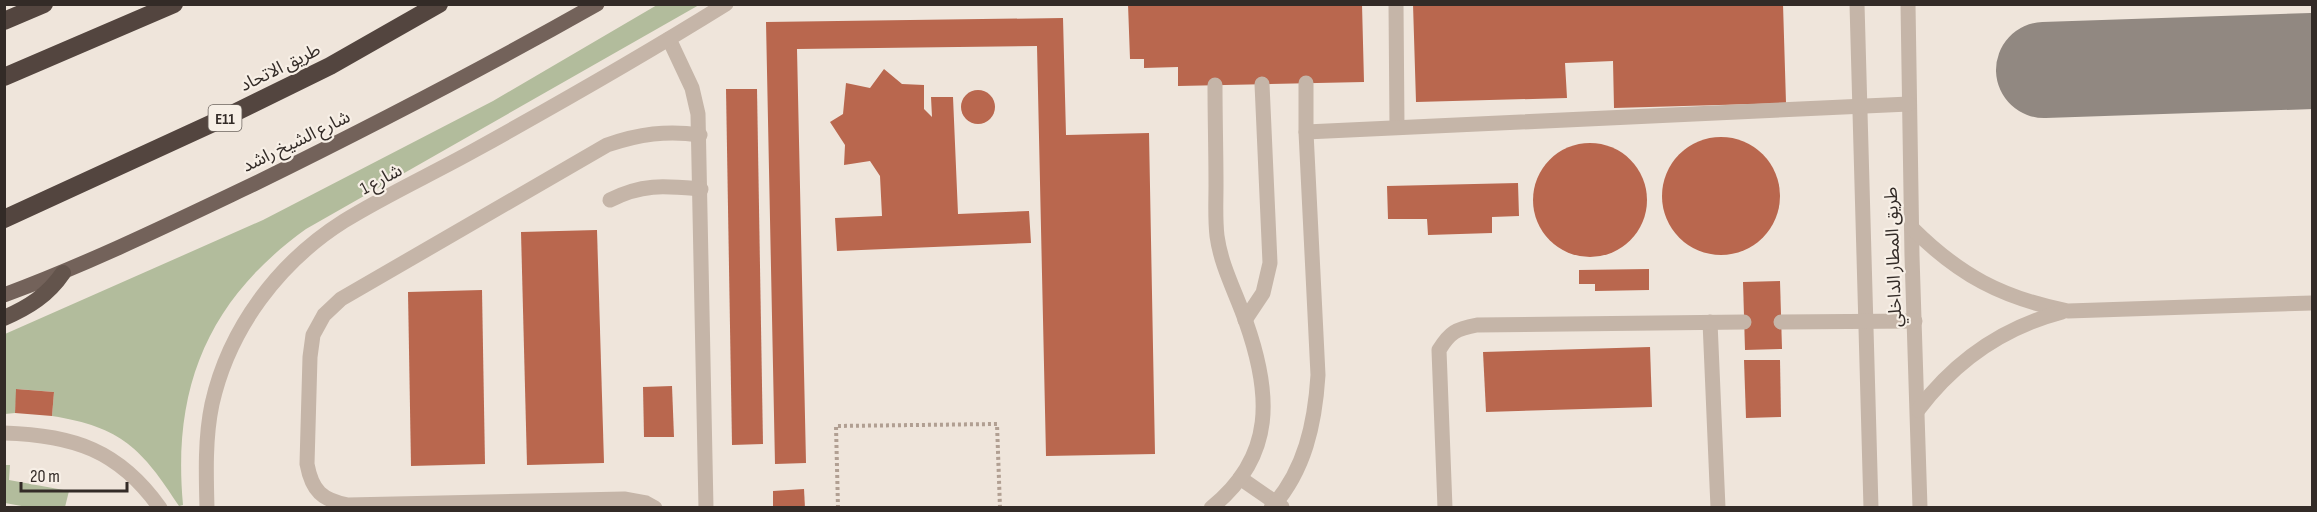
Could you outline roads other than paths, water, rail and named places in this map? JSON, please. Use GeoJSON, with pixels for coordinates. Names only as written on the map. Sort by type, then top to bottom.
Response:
{"type":"FeatureCollection","features":[{"type":"Feature","properties":{"kind":"highway"},"geometry":{"type":"LineString","coordinates":[[4,21],[44,4]]}},
{"type":"Feature","properties":{"kind":"highway"},"geometry":{"type":"LineString","coordinates":[[4,77],[174,4]]}},
{"type":"Feature","properties":{"kind":"highway","name":"طريق الاتحاد"},"geometry":{"type":"LineString","coordinates":[[4,219],[320,71],[439,4]]}},
{"type":"Feature","properties":{"kind":"highway"},"geometry":{"type":"LineString","coordinates":[[4,318],[33,304],[53,288],[63,273]]}},
{"type":"Feature","properties":{"kind":"main road","name":"شارع الشيخ راشد"},"geometry":{"type":"LineString","coordinates":[[4,296],[63,273],[330,147],[487,67],[597,4]]}},
{"type":"Feature","properties":{"kind":"street","name":"شارع 1"},"geometry":{"type":"LineString","coordinates":[[207,507],[206,461],[213,404],[231,349],[259,298],[297,255],[344,221],[551,108],[726,4]]}},
{"type":"Feature","properties":{"kind":"street"},"geometry":{"type":"LineString","coordinates":[[1395,4],[1397,128]]}},
{"type":"Feature","properties":{"kind":"street"},"geometry":{"type":"LineString","coordinates":[[1857,4],[1871,507]]}},
{"type":"Feature","properties":{"kind":"street","name":"طريق المطار الداخلي"},"geometry":{"type":"LineString","coordinates":[[1908,4],[1920,507]]}},
{"type":"Feature","properties":{"kind":"street"},"geometry":{"type":"LineString","coordinates":[[669,39],[692,88],[700,135],[706,507]]}},
{"type":"Feature","properties":{"kind":"street"},"geometry":{"type":"LineString","coordinates":[[1240,478],[1277,506],[1299,465],[1310,437],[1316,408],[1318,375],[1306,132],[1306,83]]}},
{"type":"Feature","properties":{"kind":"street"},"geometry":{"type":"LineString","coordinates":[[1245,320],[1263,293],[1270,264],[1262,84]]}},
{"type":"Feature","properties":{"kind":"street"},"geometry":{"type":"LineString","coordinates":[[1211,507],[1223,499],[1252,462],[1260,440],[1263,416],[1255,349],[1226,273],[1216,233],[1215,85]]}},
{"type":"Feature","properties":{"kind":"street"},"geometry":{"type":"LineString","coordinates":[[1306,132],[1909,104]]}},
{"type":"Feature","properties":{"kind":"street"},"geometry":{"type":"LineString","coordinates":[[655,507],[624,499],[348,505],[333,502],[319,493],[309,479],[307,464],[310,357],[313,334],[324,315],[341,299],[607,145],[633,136],[656,133],[679,132],[700,135]]}},
{"type":"Feature","properties":{"kind":"street"},"geometry":{"type":"LineString","coordinates":[[610,200],[625,192],[654,185],[701,189]]}},
{"type":"Feature","properties":{"kind":"street"},"geometry":{"type":"LineString","coordinates":[[1912,228],[1956,268],[1982,284],[2009,296],[2068,311]]}},
{"type":"Feature","properties":{"kind":"street"},"geometry":{"type":"LineString","coordinates":[[1918,410],[1936,386],[1958,364],[2010,330],[2038,319],[2068,311],[2313,303]]}},
{"type":"Feature","properties":{"kind":"street"},"geometry":{"type":"LineString","coordinates":[[1781,322],[1915,321]]}},
{"type":"Feature","properties":{"kind":"street"},"geometry":{"type":"LineString","coordinates":[[1710,322],[1718,507]]}},
{"type":"Feature","properties":{"kind":"street"},"geometry":{"type":"LineString","coordinates":[[1445,507],[1439,350],[1447,336],[1461,328],[1477,325],[1744,322]]}},
{"type":"Feature","properties":{"kind":"street"},"geometry":{"type":"LineString","coordinates":[[4,433],[35,434],[75,442],[112,459],[144,485],[160,507]]}}]}
